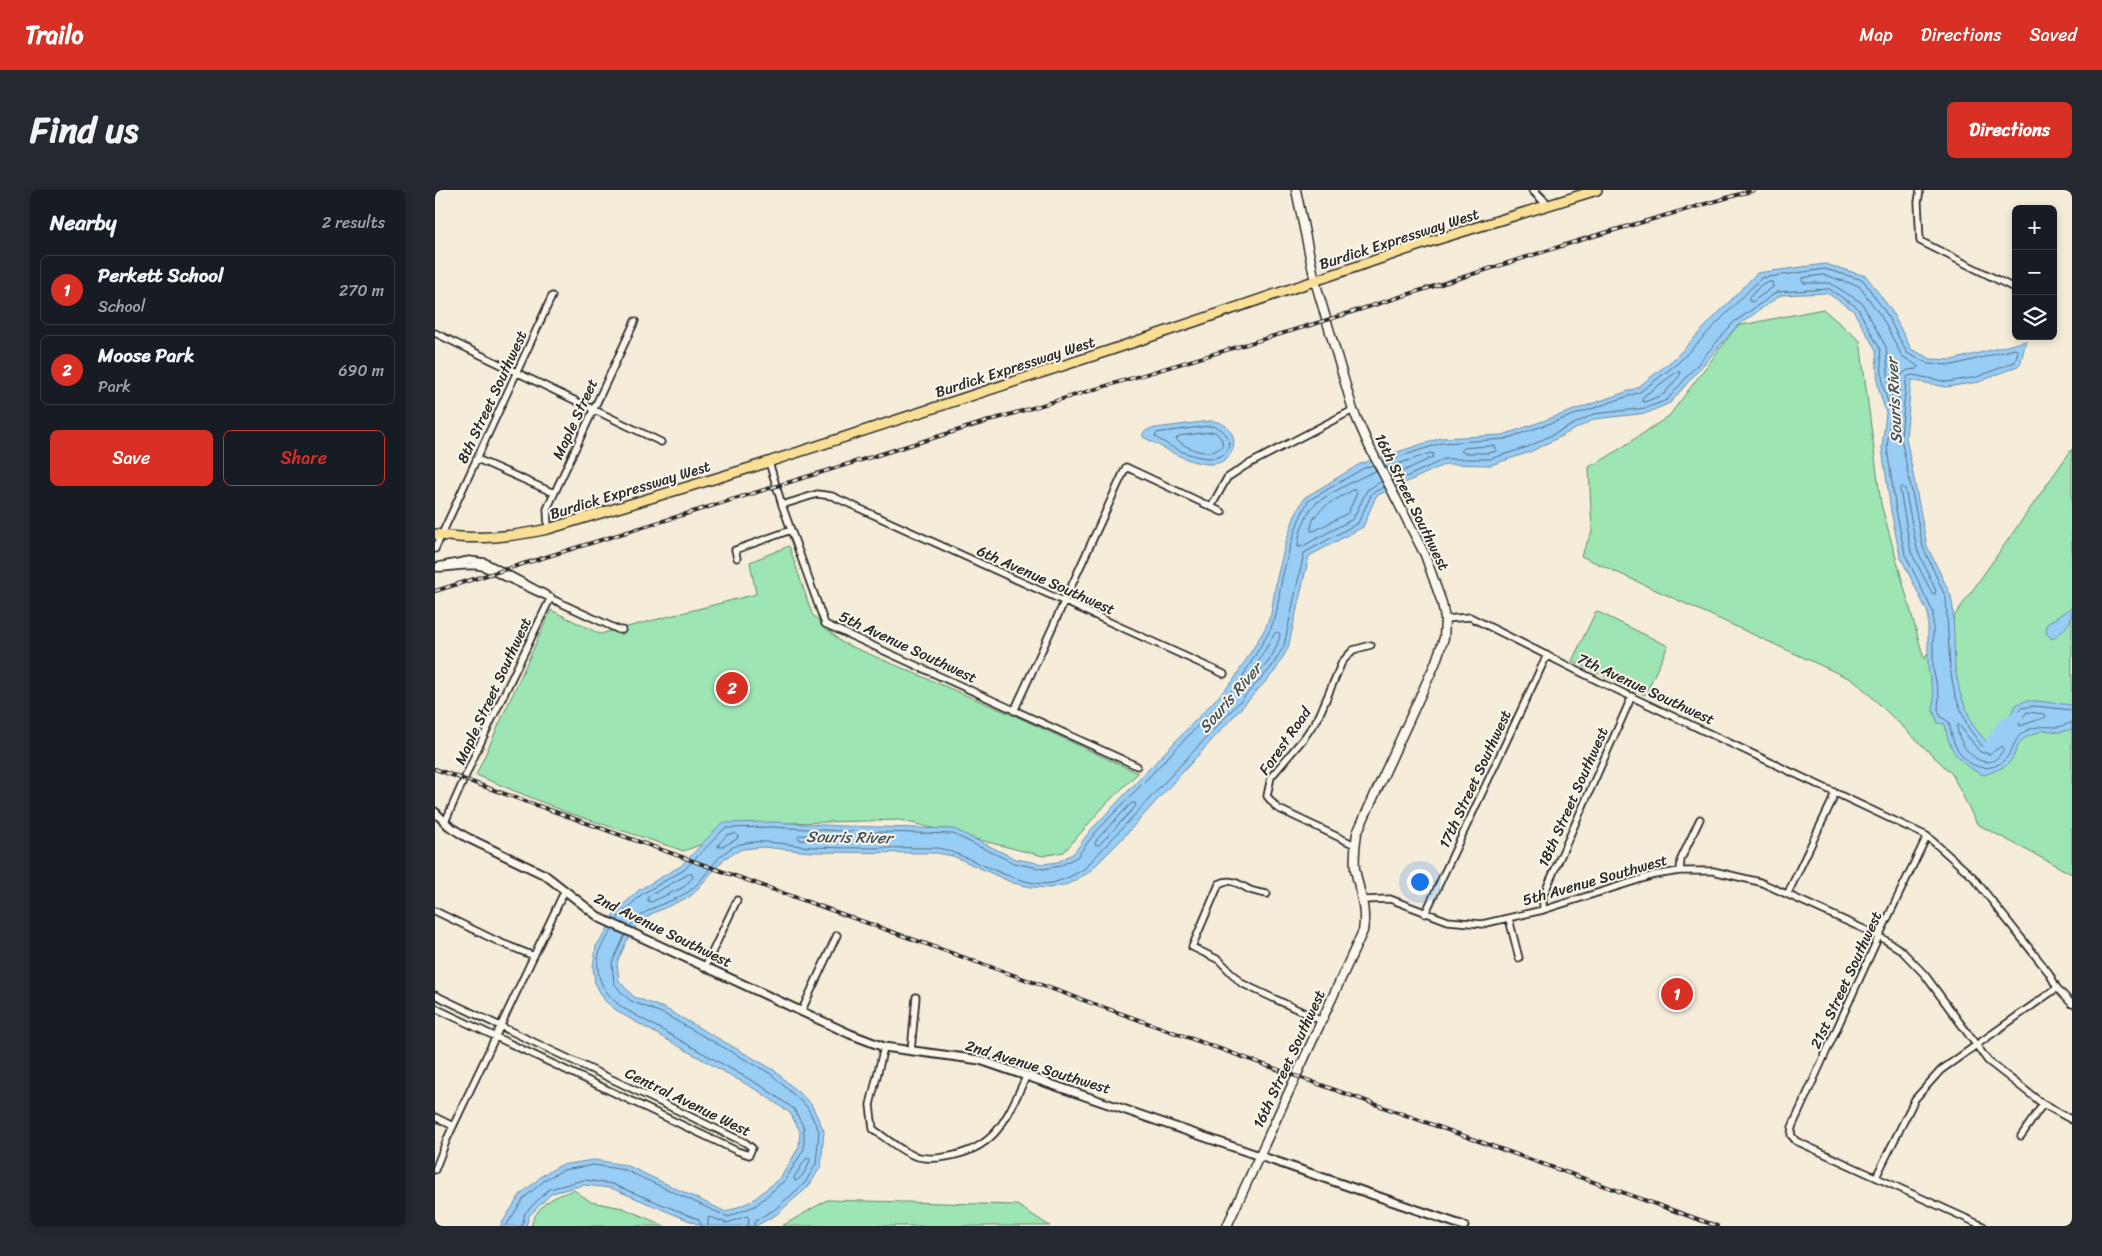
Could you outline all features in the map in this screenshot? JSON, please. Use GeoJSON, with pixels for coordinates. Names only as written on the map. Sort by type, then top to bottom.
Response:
{"type":"FeatureCollection","features":[{"type":"Feature","properties":{"kind":"main road","name":"16th Street Southwest"},"geometry":{"type":"LineString","coordinates":[[1296,190],[1315,281],[1353,410],[1372,453],[1425,555],[1437,584],[1445,619],[1444,638],[1435,664],[1362,820],[1355,845]]}},
{"type":"Feature","properties":{"kind":"main road","name":"Burdick Expressway West"},"geometry":{"type":"LineString","coordinates":[[438,535],[497,537],[515,536],[548,529],[769,462],[1429,242],[1597,190]]}},
{"type":"Feature","properties":{"kind":"main road"},"geometry":{"type":"LineString","coordinates":[[1355,845],[1355,868],[1363,900]]}},
{"type":"Feature","properties":{"kind":"main road","name":"16th Street Southwest"},"geometry":{"type":"LineString","coordinates":[[1227,1226],[1363,931],[1365,919],[1363,900]]}},
{"type":"Feature","properties":{"kind":"street"},"geometry":{"type":"LineString","coordinates":[[1533,190],[1548,205]]}},
{"type":"Feature","properties":{"kind":"street"},"geometry":{"type":"LineString","coordinates":[[1920,190],[1918,202],[1920,241],[2012,287]]}},
{"type":"Feature","properties":{"kind":"street","name":"8th Street Southwest"},"geometry":{"type":"LineString","coordinates":[[435,549],[438,535],[477,459],[552,296]]}},
{"type":"Feature","properties":{"kind":"street","name":"Maple Street"},"geometry":{"type":"LineString","coordinates":[[548,529],[547,509],[635,321]]}},
{"type":"Feature","properties":{"kind":"street"},"geometry":{"type":"LineString","coordinates":[[435,333],[661,442]]}},
{"type":"Feature","properties":{"kind":"street"},"geometry":{"type":"LineString","coordinates":[[1211,507],[1227,478],[1245,466],[1353,410]]}},
{"type":"Feature","properties":{"kind":"street"},"geometry":{"type":"LineString","coordinates":[[477,459],[554,493]]}},
{"type":"Feature","properties":{"kind":"street","name":"5th Avenue Southwest"},"geometry":{"type":"LineString","coordinates":[[769,462],[782,505],[825,624],[1137,766]]}},
{"type":"Feature","properties":{"kind":"street"},"geometry":{"type":"LineString","coordinates":[[1014,710],[1126,467],[1222,512]]}},
{"type":"Feature","properties":{"kind":"street","name":"6th Avenue Southwest"},"geometry":{"type":"LineString","coordinates":[[782,505],[823,494],[1224,674]]}},
{"type":"Feature","properties":{"kind":"street"},"geometry":{"type":"LineString","coordinates":[[737,558],[735,550],[791,530]]}},
{"type":"Feature","properties":{"kind":"street"},"geometry":{"type":"LineString","coordinates":[[435,567],[477,560],[542,591],[551,598],[622,630]]}},
{"type":"Feature","properties":{"kind":"street","name":"Maple Street Southwest"},"geometry":{"type":"LineString","coordinates":[[445,822],[479,746],[551,598]]}},
{"type":"Feature","properties":{"kind":"street","name":"7th Avenue Southwest"},"geometry":{"type":"LineString","coordinates":[[1445,619],[1470,616],[1632,696],[1927,836],[1973,877],[2049,972],[2057,988],[2072,1004]]}},
{"type":"Feature","properties":{"kind":"street","name":"Forest Road"},"geometry":{"type":"LineString","coordinates":[[1355,845],[1277,808],[1267,796],[1271,778],[1304,738],[1319,716],[1342,662],[1353,650],[1371,645]]}},
{"type":"Feature","properties":{"kind":"street","name":"17th Street Southwest"},"geometry":{"type":"LineString","coordinates":[[1425,914],[1547,655]]}},
{"type":"Feature","properties":{"kind":"street","name":"18th Street Southwest"},"geometry":{"type":"LineString","coordinates":[[1543,910],[1543,896],[1632,696]]}},
{"type":"Feature","properties":{"kind":"street"},"geometry":{"type":"LineString","coordinates":[[1788,894],[1832,801],[1834,792]]}},
{"type":"Feature","properties":{"kind":"street","name":"2nd Avenue Southwest"},"geometry":{"type":"LineString","coordinates":[[435,812],[445,822],[467,837],[545,875],[600,918],[801,1012],[884,1047],[980,1060],[1464,1226]]}},
{"type":"Feature","properties":{"kind":"street"},"geometry":{"type":"LineString","coordinates":[[1680,871],[1681,859],[1700,819]]}},
{"type":"Feature","properties":{"kind":"street","name":"21st Street Southwest"},"geometry":{"type":"LineString","coordinates":[[1875,1177],[1796,1141],[1791,1135],[1792,1127],[1927,836]]}},
{"type":"Feature","properties":{"kind":"street","name":"5th Avenue Southwest"},"geometry":{"type":"LineString","coordinates":[[1363,900],[1390,899],[1425,914],[1448,921],[1482,924],[1543,910],[1654,875],[1680,871],[1713,871],[1760,882],[1879,936],[1901,950],[1913,961],[1987,1060],[2043,1104],[2072,1120]]}},
{"type":"Feature","properties":{"kind":"street"},"geometry":{"type":"LineString","coordinates":[[1267,894],[1253,891],[1233,881],[1225,880],[1219,884],[1192,947],[1219,960],[1241,983],[1322,1021]]}},
{"type":"Feature","properties":{"kind":"street"},"geometry":{"type":"LineString","coordinates":[[435,1170],[453,1126],[565,890]]}},
{"type":"Feature","properties":{"kind":"street"},"geometry":{"type":"LineString","coordinates":[[705,967],[737,900]]}},
{"type":"Feature","properties":{"kind":"street"},"geometry":{"type":"LineString","coordinates":[[435,911],[499,942],[534,956]]}},
{"type":"Feature","properties":{"kind":"street"},"geometry":{"type":"LineString","coordinates":[[1509,919],[1519,958]]}},
{"type":"Feature","properties":{"kind":"street"},"geometry":{"type":"LineString","coordinates":[[801,1012],[837,935]]}},
{"type":"Feature","properties":{"kind":"street"},"geometry":{"type":"LineString","coordinates":[[1983,1226],[1875,1177],[1915,1099],[1941,1070],[2057,988]]}},
{"type":"Feature","properties":{"kind":"street","name":"Central Avenue West"},"geometry":{"type":"LineString","coordinates":[[435,995],[746,1143],[752,1148],[749,1155],[496,1036]]}},
{"type":"Feature","properties":{"kind":"street"},"geometry":{"type":"LineString","coordinates":[[911,1051],[915,997]]}},
{"type":"Feature","properties":{"kind":"street"},"geometry":{"type":"LineString","coordinates":[[435,1008],[496,1036]]}},
{"type":"Feature","properties":{"kind":"street"},"geometry":{"type":"LineString","coordinates":[[884,1047],[871,1105],[873,1129],[909,1154],[932,1159],[956,1155],[981,1146],[993,1136],[1003,1122],[1027,1075]]}},
{"type":"Feature","properties":{"kind":"street"},"geometry":{"type":"LineString","coordinates":[[2021,1136],[2043,1104]]}},
{"type":"Feature","properties":{"kind":"street"},"geometry":{"type":"LineString","coordinates":[[435,1117],[453,1126]]}},
{"type":"Feature","properties":{"kind":"green space"},"geometry":{"type":"Polygon","coordinates":[[[1823,309],[1860,341],[1881,504],[1924,659],[2072,449],[2072,874],[1977,824],[1952,774],[1855,681],[1581,556],[1592,532],[1589,467],[1669,416],[1737,326],[1823,309]]]}},
{"type":"Feature","properties":{"kind":"green space"},"geometry":{"type":"Polygon","coordinates":[[[789,546],[812,614],[841,642],[1022,719],[1138,773],[1105,805],[1064,852],[1043,856],[900,820],[754,824],[684,851],[566,812],[476,775],[551,610],[600,634],[756,594],[750,562],[789,546]]]}},
{"type":"Feature","properties":{"kind":"green space"},"geometry":{"type":"Polygon","coordinates":[[[1596,611],[1668,646],[1645,695],[1572,661],[1596,611]]]}},
{"type":"Feature","properties":{"kind":"green space"},"geometry":{"type":"Polygon","coordinates":[[[574,1190],[591,1202],[623,1208],[665,1226],[531,1226],[542,1206],[559,1195],[574,1190]]]}},
{"type":"Feature","properties":{"kind":"green space"},"geometry":{"type":"Polygon","coordinates":[[[827,1200],[1017,1205],[1050,1226],[782,1226],[827,1200]]]}},
{"type":"Feature","properties":{"kind":"water"},"geometry":{"type":"Polygon","coordinates":[[[1825,264],[1866,276],[1891,310],[1911,349],[1931,359],[1952,360],[2026,341],[2020,365],[1979,382],[1946,387],[1911,380],[1906,438],[1927,546],[1951,596],[1955,668],[1960,693],[1972,724],[1987,743],[1998,734],[2017,704],[2035,701],[2072,705],[2072,729],[2060,732],[2042,730],[2026,737],[2021,741],[2013,757],[2006,765],[1984,775],[1968,766],[1952,749],[1945,724],[1938,723],[1933,710],[1934,697],[1928,668],[1928,613],[1900,556],[1891,511],[1882,448],[1886,413],[1878,387],[1876,350],[1853,310],[1827,293],[1781,295],[1737,326],[1670,403],[1647,413],[1595,419],[1530,452],[1491,465],[1446,464],[1376,496],[1363,527],[1309,556],[1288,648],[1275,671],[1119,842],[1088,873],[1068,884],[1050,888],[1031,887],[1013,883],[953,856],[937,853],[811,852],[763,847],[742,849],[725,858],[691,896],[651,914],[638,924],[626,942],[617,963],[619,981],[634,997],[666,1009],[774,1070],[811,1104],[824,1131],[821,1166],[809,1186],[777,1214],[756,1226],[702,1226],[611,1188],[584,1185],[552,1193],[529,1216],[526,1226],[500,1226],[520,1195],[543,1175],[561,1165],[594,1160],[626,1165],[726,1212],[752,1201],[781,1177],[799,1147],[800,1131],[790,1113],[760,1092],[620,1013],[605,1001],[595,983],[593,967],[596,946],[605,934],[614,913],[639,890],[681,866],[722,823],[772,822],[954,829],[1016,859],[1043,864],[1058,862],[1074,853],[1090,831],[1233,681],[1265,629],[1271,614],[1277,577],[1286,542],[1294,518],[1304,498],[1360,464],[1441,438],[1503,435],[1637,388],[1674,359],[1757,273],[1825,264]]]}},
{"type":"Feature","properties":{"kind":"water"},"geometry":{"type":"Polygon","coordinates":[[[1209,421],[1220,423],[1228,428],[1232,435],[1234,443],[1232,451],[1227,458],[1220,462],[1209,464],[1192,461],[1143,437],[1143,433],[1149,429],[1209,421]]]}},
{"type":"Feature","properties":{"kind":"water"},"geometry":{"type":"Polygon","coordinates":[[[2072,607],[2071,618],[2067,626],[2052,639],[2046,633],[2047,624],[2072,607]]]}},
{"type":"Feature","properties":{"kind":"waterway","name":"Souris River"},"geometry":{"type":"LineString","coordinates":[[1989,747],[2003,726],[2017,717]]}},
{"type":"Feature","properties":{"kind":"railway"},"geometry":{"type":"LineString","coordinates":[[435,591],[995,419],[1314,324],[1587,238],[1754,190]]}},
{"type":"Feature","properties":{"kind":"railway"},"geometry":{"type":"LineString","coordinates":[[435,769],[1717,1226]]}},
{"type":"Feature","properties":{"kind":"place","name":"Moose Park"},"geometry":{"type":"Point","coordinates":[732,688]}},
{"type":"Feature","properties":{"kind":"place","name":"Perkett School"},"geometry":{"type":"Point","coordinates":[1677,994]}}]}
